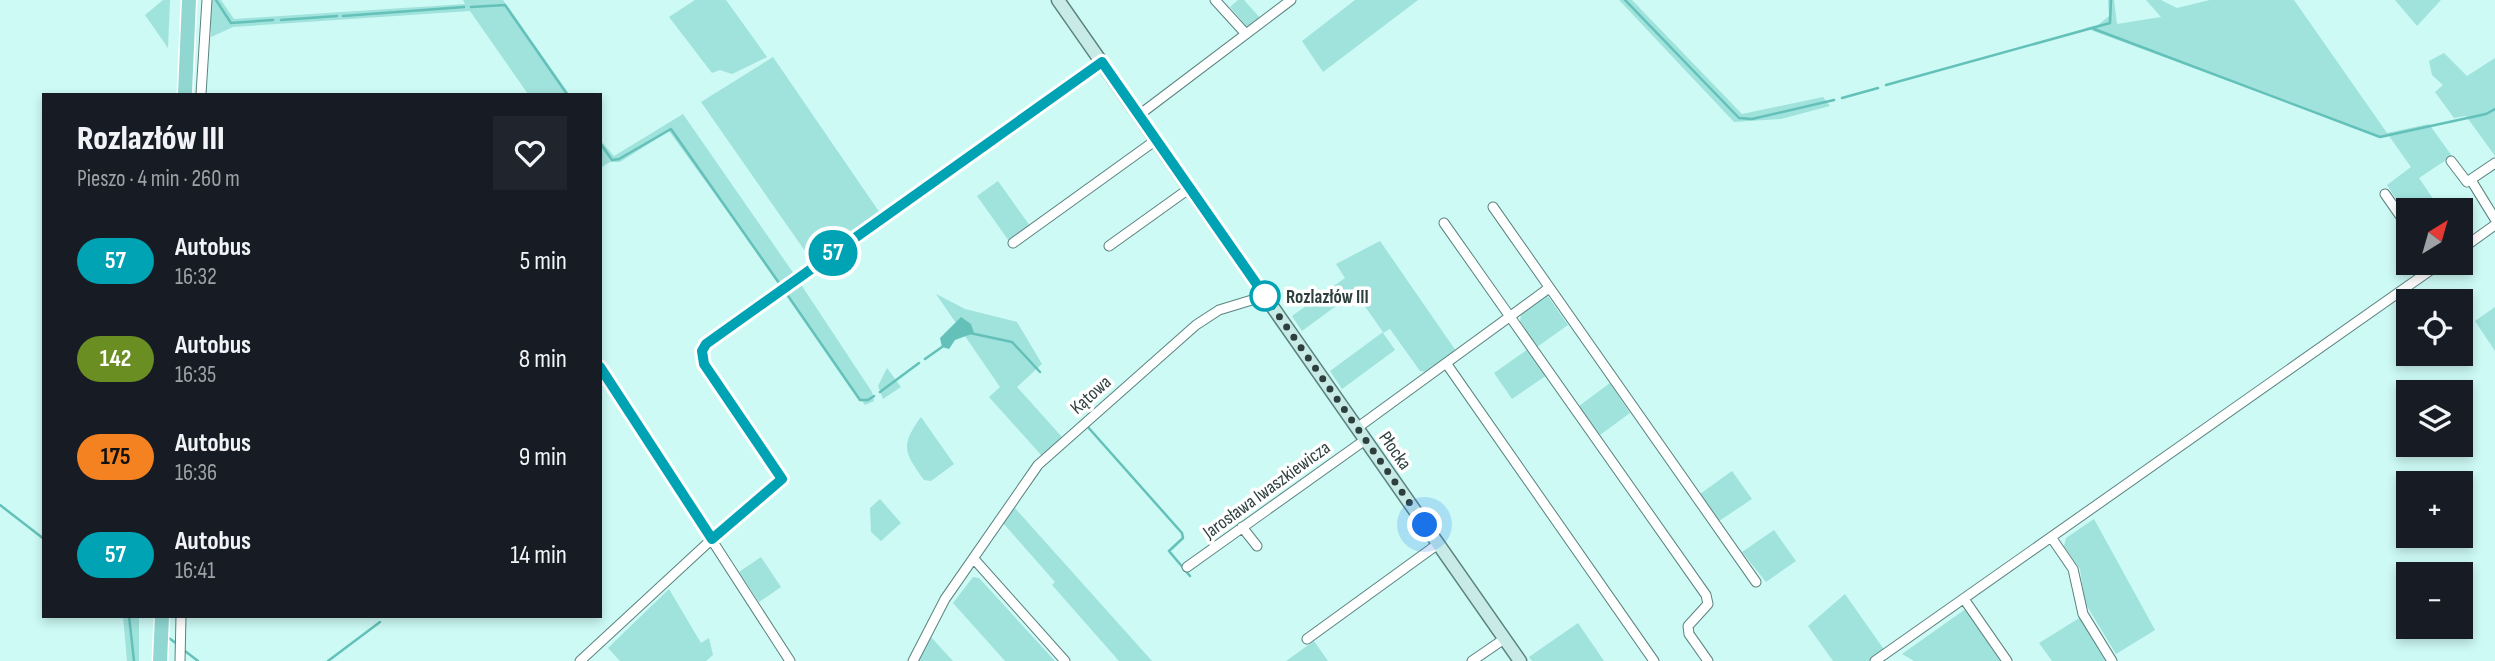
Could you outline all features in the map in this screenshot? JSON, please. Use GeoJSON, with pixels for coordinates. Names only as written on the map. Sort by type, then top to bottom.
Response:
{"type":"FeatureCollection","features":[{"type":"Feature","properties":{"kind":"main road"},"geometry":{"type":"LineString","coordinates":[[185,93],[189,0]]}},
{"type":"Feature","properties":{"kind":"main road"},"geometry":{"type":"LineString","coordinates":[[160,661],[162,618]]}},
{"type":"Feature","properties":{"kind":"street"},"geometry":{"type":"LineString","coordinates":[[201,93],[208,0]]}},
{"type":"Feature","properties":{"kind":"street","name":"Płocka"},"geometry":{"type":"LineString","coordinates":[[1058,0],[1520,661]]}},
{"type":"Feature","properties":{"kind":"street"},"geometry":{"type":"LineString","coordinates":[[1215,0],[1246,34]]}},
{"type":"Feature","properties":{"kind":"street"},"geometry":{"type":"LineString","coordinates":[[1139,115],[1291,0]]}},
{"type":"Feature","properties":{"kind":"street"},"geometry":{"type":"LineString","coordinates":[[580,661],[712,539],[782,479],[704,364],[702,351],[706,344],[1102,62]]}},
{"type":"Feature","properties":{"kind":"street"},"geometry":{"type":"LineString","coordinates":[[1013,243],[1156,140]]}},
{"type":"Feature","properties":{"kind":"street"},"geometry":{"type":"LineString","coordinates":[[2451,160],[2465,180],[2471,180],[2495,163]]}},
{"type":"Feature","properties":{"kind":"street"},"geometry":{"type":"LineString","coordinates":[[2471,180],[2495,219]]}},
{"type":"Feature","properties":{"kind":"street"},"geometry":{"type":"LineString","coordinates":[[1109,246],[1190,188]]}},
{"type":"Feature","properties":{"kind":"street"},"geometry":{"type":"LineString","coordinates":[[2385,194],[2396,210]]}},
{"type":"Feature","properties":{"kind":"street"},"geometry":{"type":"LineString","coordinates":[[1493,207],[1756,582]]}},
{"type":"Feature","properties":{"kind":"street"},"geometry":{"type":"LineString","coordinates":[[1444,223],[1706,595],[1708,604],[1688,626],[1689,634],[1707,661]]}},
{"type":"Feature","properties":{"kind":"street"},"geometry":{"type":"LineString","coordinates":[[2473,241],[2495,225]]}},
{"type":"Feature","properties":{"kind":"street"},"geometry":{"type":"LineString","coordinates":[[1875,661],[2421,275]]}},
{"type":"Feature","properties":{"kind":"street"},"geometry":{"type":"LineString","coordinates":[[1357,428],[1549,288]]}},
{"type":"Feature","properties":{"kind":"street","name":"Kątowa"},"geometry":{"type":"LineString","coordinates":[[913,661],[945,599],[1038,465],[1196,325],[1219,310],[1265,296]]}},
{"type":"Feature","properties":{"kind":"street"},"geometry":{"type":"LineString","coordinates":[[1446,363],[1654,661]]}},
{"type":"Feature","properties":{"kind":"street"},"geometry":{"type":"LineString","coordinates":[[602,370],[790,661]]}},
{"type":"Feature","properties":{"kind":"street","name":"Jarosława Iwaszkiewicza"},"geometry":{"type":"LineString","coordinates":[[1187,567],[1365,439]]}},
{"type":"Feature","properties":{"kind":"street"},"geometry":{"type":"LineString","coordinates":[[1242,527],[1257,546]]}},
{"type":"Feature","properties":{"kind":"street"},"geometry":{"type":"LineString","coordinates":[[2051,537],[2073,569],[2083,614],[2112,661]]}},
{"type":"Feature","properties":{"kind":"street"},"geometry":{"type":"LineString","coordinates":[[1307,639],[1438,544]]}},
{"type":"Feature","properties":{"kind":"street"},"geometry":{"type":"LineString","coordinates":[[974,559],[1065,661]]}},
{"type":"Feature","properties":{"kind":"street"},"geometry":{"type":"LineString","coordinates":[[1964,599],[2007,661]]}},
{"type":"Feature","properties":{"kind":"street"},"geometry":{"type":"LineString","coordinates":[[180,661],[181,618]]}},
{"type":"Feature","properties":{"kind":"street"},"geometry":{"type":"LineString","coordinates":[[1472,661],[1504,639]]}},
{"type":"Feature","properties":{"kind":"shaded area"},"geometry":{"type":"Polygon","coordinates":[[[163,0],[170,0],[168,48],[145,15],[163,0]]]}},
{"type":"Feature","properties":{"kind":"shaded area"},"geometry":{"type":"Polygon","coordinates":[[[211,0],[221,0],[234,19],[465,4],[463,0],[503,0],[568,93],[527,93],[470,11],[233,27],[211,37],[211,0]]]}},
{"type":"Feature","properties":{"kind":"shaded area"},"geometry":{"type":"Polygon","coordinates":[[[695,0],[726,0],[767,57],[732,74],[720,70],[712,73],[669,17],[695,0]]]}},
{"type":"Feature","properties":{"kind":"shaded area"},"geometry":{"type":"Polygon","coordinates":[[[1238,0],[1244,0],[1262,20],[1249,29],[1230,7],[1238,0]]]}},
{"type":"Feature","properties":{"kind":"shaded area"},"geometry":{"type":"Polygon","coordinates":[[[1355,0],[1418,0],[1323,72],[1302,41],[1355,0]]]}},
{"type":"Feature","properties":{"kind":"shaded area"},"geometry":{"type":"Polygon","coordinates":[[[1619,0],[1632,0],[1742,114],[1823,97],[1830,106],[1781,119],[1734,122],[1619,0]]]}},
{"type":"Feature","properties":{"kind":"shaded area"},"geometry":{"type":"Polygon","coordinates":[[[2108,0],[2114,0],[2117,24],[2161,17],[2146,0],[2161,0],[2177,8],[2210,0],[2294,0],[2387,133],[2429,124],[2452,156],[2419,178],[2433,198],[2396,199],[2387,185],[2411,167],[2389,136],[2381,137],[2085,28],[2098,25],[2109,16],[2108,0]]]}},
{"type":"Feature","properties":{"kind":"shaded area"},"geometry":{"type":"Polygon","coordinates":[[[2395,0],[2441,0],[2417,26],[2395,0]]]}},
{"type":"Feature","properties":{"kind":"shaded area"},"geometry":{"type":"Polygon","coordinates":[[[2444,53],[2467,76],[2495,58],[2495,156],[2466,116],[2454,118],[2435,92],[2443,85],[2432,75],[2429,61],[2444,53]]]}},
{"type":"Feature","properties":{"kind":"shaded area"},"geometry":{"type":"Polygon","coordinates":[[[773,57],[880,213],[812,261],[701,102],[773,57]]]}},
{"type":"Feature","properties":{"kind":"shaded area"},"geometry":{"type":"Polygon","coordinates":[[[683,114],[794,274],[780,284],[669,131],[620,162],[610,162],[602,167],[602,142],[614,156],[683,114]]]}},
{"type":"Feature","properties":{"kind":"shaded area"},"geometry":{"type":"Polygon","coordinates":[[[998,181],[1030,226],[1009,241],[977,196],[998,181]]]}},
{"type":"Feature","properties":{"kind":"shaded area"},"geometry":{"type":"Polygon","coordinates":[[[1380,241],[1456,351],[1427,372],[1420,371],[1390,329],[1383,333],[1395,350],[1342,389],[1330,371],[1383,332],[1355,292],[1302,331],[1292,316],[1345,278],[1336,264],[1380,241]]]}},
{"type":"Feature","properties":{"kind":"shaded area"},"geometry":{"type":"Polygon","coordinates":[[[800,283],[872,392],[874,401],[865,405],[786,293],[800,283]]]}},
{"type":"Feature","properties":{"kind":"shaded area"},"geometry":{"type":"Polygon","coordinates":[[[936,294],[965,309],[1017,322],[1042,364],[1017,387],[1062,437],[1042,456],[989,397],[1000,387],[936,294]]]}},
{"type":"Feature","properties":{"kind":"shaded area"},"geometry":{"type":"Polygon","coordinates":[[[1547,295],[1568,325],[1537,347],[1520,323],[1521,314],[1547,295]]]}},
{"type":"Feature","properties":{"kind":"shaded area"},"geometry":{"type":"Polygon","coordinates":[[[2495,307],[2495,351],[2475,321],[2495,307]]]}},
{"type":"Feature","properties":{"kind":"shaded area"},"geometry":{"type":"Polygon","coordinates":[[[961,317],[971,324],[974,333],[955,340],[949,349],[942,347],[940,338],[961,317]]]}},
{"type":"Feature","properties":{"kind":"shaded area"},"geometry":{"type":"Polygon","coordinates":[[[1528,349],[1547,375],[1512,399],[1494,373],[1528,349]]]}},
{"type":"Feature","properties":{"kind":"shaded area"},"geometry":{"type":"Polygon","coordinates":[[[887,368],[901,387],[883,399],[878,386],[887,368]]]}},
{"type":"Feature","properties":{"kind":"shaded area"},"geometry":{"type":"Polygon","coordinates":[[[1610,383],[1630,413],[1600,435],[1579,406],[1610,383]]]}},
{"type":"Feature","properties":{"kind":"shaded area"},"geometry":{"type":"Polygon","coordinates":[[[921,417],[954,464],[931,481],[924,480],[907,449],[910,435],[921,417]]]}},
{"type":"Feature","properties":{"kind":"shaded area"},"geometry":{"type":"Polygon","coordinates":[[[1732,471],[1752,499],[1719,521],[1700,494],[1732,471]]]}},
{"type":"Feature","properties":{"kind":"shaded area"},"geometry":{"type":"Polygon","coordinates":[[[880,499],[901,523],[881,541],[871,532],[870,508],[880,499]]]}},
{"type":"Feature","properties":{"kind":"shaded area"},"geometry":{"type":"Polygon","coordinates":[[[1014,507],[1152,661],[1119,661],[1052,585],[1055,582],[1003,523],[1014,507]]]}},
{"type":"Feature","properties":{"kind":"shaded area"},"geometry":{"type":"Polygon","coordinates":[[[2094,519],[2155,630],[2116,654],[2085,603],[2080,569],[2064,546],[2066,538],[2094,519]]]}},
{"type":"Feature","properties":{"kind":"shaded area"},"geometry":{"type":"Polygon","coordinates":[[[1774,530],[1796,561],[1766,582],[1742,552],[1774,530]]]}},
{"type":"Feature","properties":{"kind":"shaded area"},"geometry":{"type":"Polygon","coordinates":[[[761,557],[781,587],[759,602],[739,572],[761,557]]]}},
{"type":"Feature","properties":{"kind":"shaded area"},"geometry":{"type":"Polygon","coordinates":[[[973,577],[979,578],[1055,661],[1005,661],[953,603],[973,577]]]}},
{"type":"Feature","properties":{"kind":"shaded area"},"geometry":{"type":"Polygon","coordinates":[[[669,589],[701,643],[709,638],[713,655],[706,661],[620,661],[608,648],[669,589]]]}},
{"type":"Feature","properties":{"kind":"shaded area"},"geometry":{"type":"Polygon","coordinates":[[[1845,594],[1885,651],[1871,661],[1833,661],[1808,626],[1845,594]]]}},
{"type":"Feature","properties":{"kind":"shaded area"},"geometry":{"type":"Polygon","coordinates":[[[1967,608],[2003,661],[1914,661],[1902,654],[1967,608]]]}},
{"type":"Feature","properties":{"kind":"shaded area"},"geometry":{"type":"Polygon","coordinates":[[[2081,617],[2107,661],[2052,661],[2039,643],[2081,617]]]}},
{"type":"Feature","properties":{"kind":"shaded area"},"geometry":{"type":"Polygon","coordinates":[[[123,618],[139,618],[139,661],[127,661],[123,618]]]}},
{"type":"Feature","properties":{"kind":"shaded area"},"geometry":{"type":"Polygon","coordinates":[[[1578,623],[1604,661],[1532,661],[1529,657],[1578,623]]]}},
{"type":"Feature","properties":{"kind":"shaded area"},"geometry":{"type":"Polygon","coordinates":[[[929,635],[953,661],[914,661],[929,635]]]}},
{"type":"Feature","properties":{"kind":"shaded area"},"geometry":{"type":"Polygon","coordinates":[[[1314,641],[1328,661],[1286,661],[1314,641]]]}},
{"type":"Feature","properties":{"kind":"waterway"},"geometry":{"type":"LineString","coordinates":[[216,0],[231,23],[273,20]]}},
{"type":"Feature","properties":{"kind":"waterway"},"geometry":{"type":"LineString","coordinates":[[1625,0],[1739,118],[1752,119],[1834,100]]}},
{"type":"Feature","properties":{"kind":"waterway"},"geometry":{"type":"LineString","coordinates":[[1886,85],[2110,23],[2111,0]]}},
{"type":"Feature","properties":{"kind":"waterway"},"geometry":{"type":"LineString","coordinates":[[471,7],[505,5],[566,93]]}},
{"type":"Feature","properties":{"kind":"waterway"},"geometry":{"type":"LineString","coordinates":[[343,16],[464,7]]}},
{"type":"Feature","properties":{"kind":"waterway"},"geometry":{"type":"LineString","coordinates":[[281,20],[337,16]]}},
{"type":"Feature","properties":{"kind":"waterway"},"geometry":{"type":"LineString","coordinates":[[2094,29],[2380,137],[2486,114],[2495,109]]}},
{"type":"Feature","properties":{"kind":"waterway"},"geometry":{"type":"LineString","coordinates":[[1842,98],[1878,88]]}},
{"type":"Feature","properties":{"kind":"waterway"},"geometry":{"type":"LineString","coordinates":[[602,146],[612,160],[619,159],[671,129],[779,283]]}},
{"type":"Feature","properties":{"kind":"waterway"},"geometry":{"type":"LineString","coordinates":[[786,293],[860,400],[868,400],[874,396]]}},
{"type":"Feature","properties":{"kind":"waterway"},"geometry":{"type":"LineString","coordinates":[[970,333],[1012,342],[1040,372]]}},
{"type":"Feature","properties":{"kind":"waterway"},"geometry":{"type":"LineString","coordinates":[[925,359],[942,347]]}},
{"type":"Feature","properties":{"kind":"waterway"},"geometry":{"type":"LineString","coordinates":[[880,392],[919,363]]}},
{"type":"Feature","properties":{"kind":"waterway"},"geometry":{"type":"LineString","coordinates":[[1087,426],[1182,533],[1183,538],[1169,551],[1190,576]]}},
{"type":"Feature","properties":{"kind":"waterway"},"geometry":{"type":"LineString","coordinates":[[0,505],[42,537]]}},
{"type":"Feature","properties":{"kind":"waterway"},"geometry":{"type":"LineString","coordinates":[[129,618],[134,661]]}},
{"type":"Feature","properties":{"kind":"waterway"},"geometry":{"type":"LineString","coordinates":[[328,661],[380,622]]}},
{"type":"Feature","properties":{"kind":"waterway"},"geometry":{"type":"LineString","coordinates":[[169,638],[177,644]]}},
{"type":"Feature","properties":{"kind":"waterway"},"geometry":{"type":"LineString","coordinates":[[185,651],[198,661]]}},
{"type":"Feature","properties":{"kind":"bus line","name":"57"},"geometry":{"type":"LineString","coordinates":[[602,370],[712,539],[782,479],[704,364],[703,347],[1102,62],[1265,296]]}},
{"type":"Feature","properties":{"kind":"place","name":"Rozlazłów III"},"geometry":{"type":"Point","coordinates":[1265,296]}},
{"type":"Feature","properties":{"kind":"route"},"geometry":{"type":"LineString","coordinates":[[1265,296],[1425,525]]}}]}
